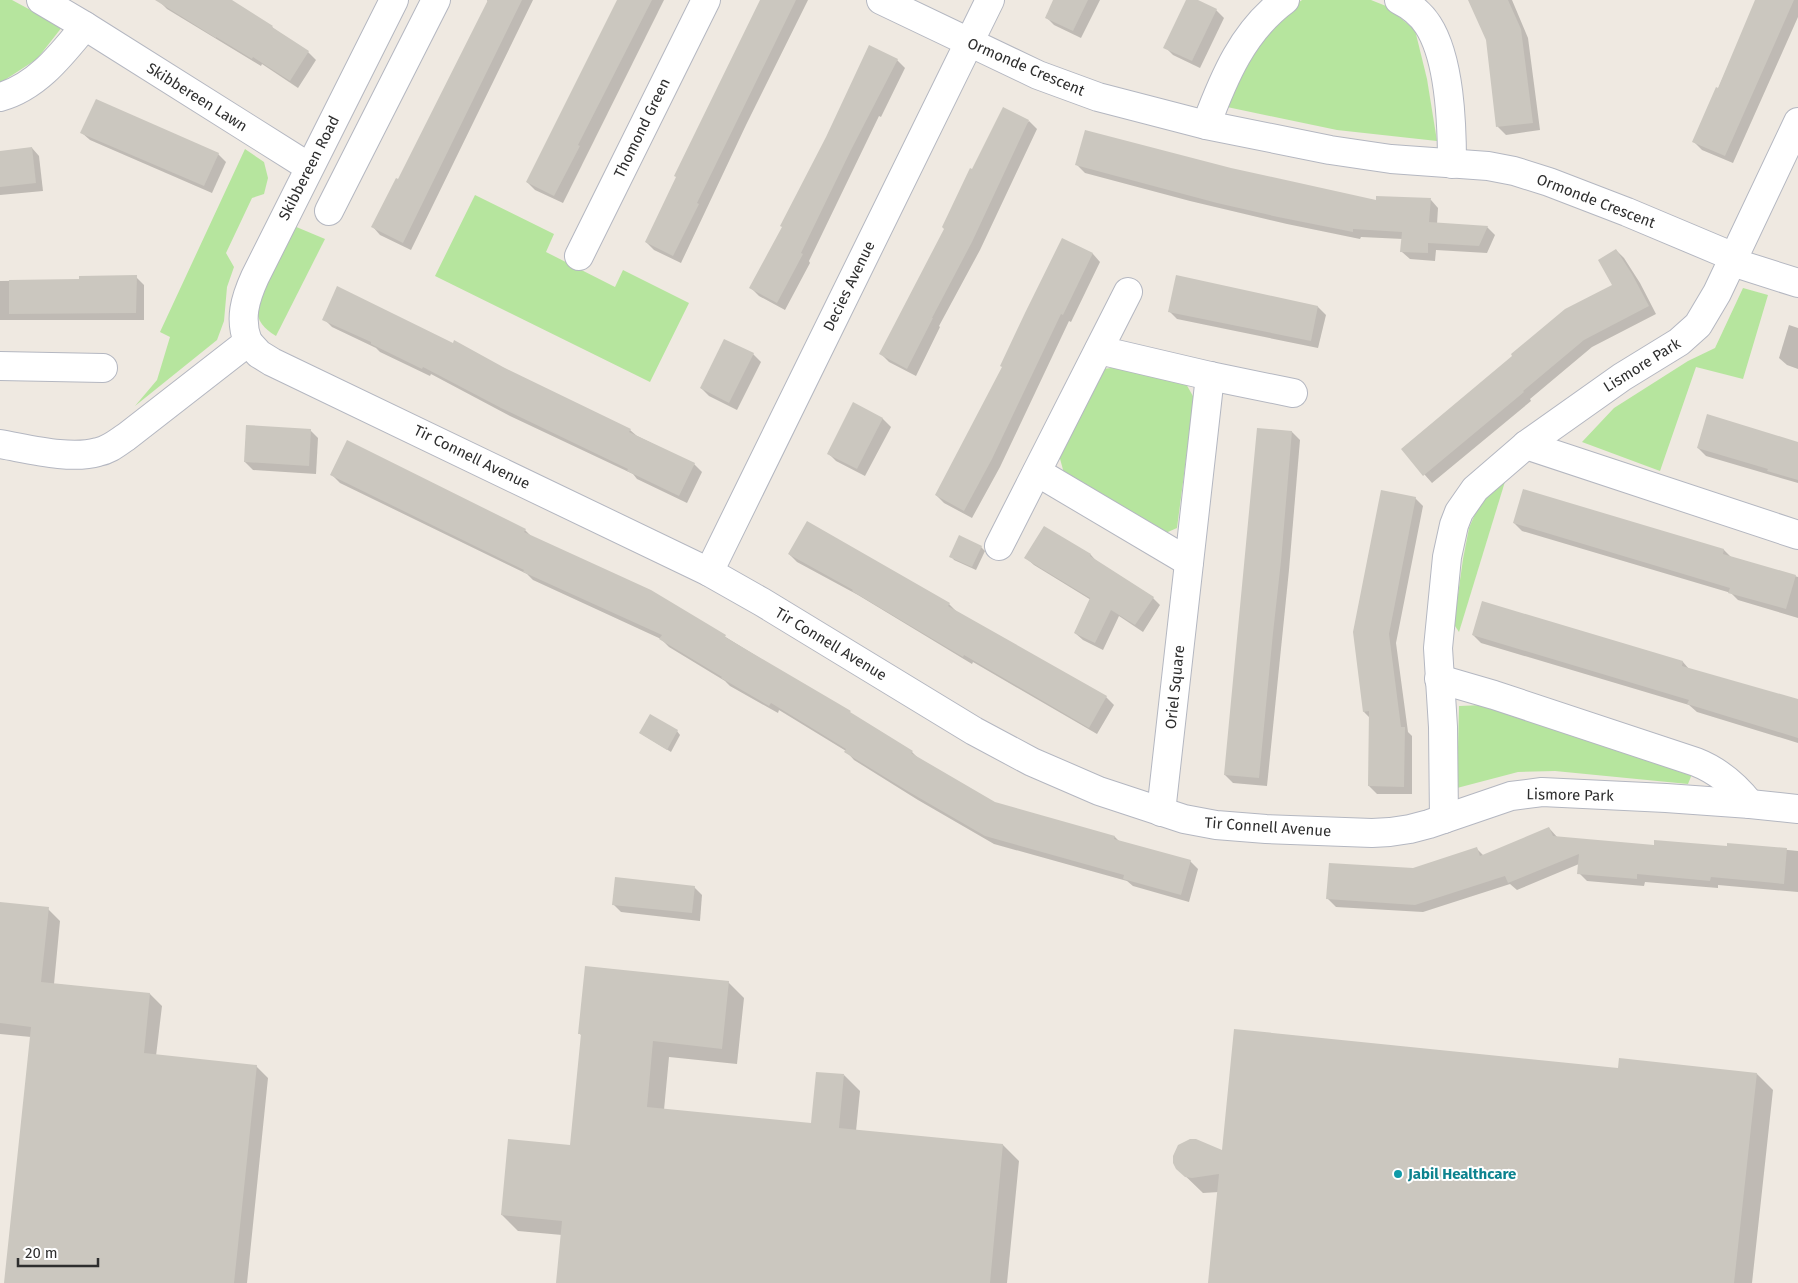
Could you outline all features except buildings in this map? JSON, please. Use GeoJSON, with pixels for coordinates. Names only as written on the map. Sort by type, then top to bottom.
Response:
{"type":"FeatureCollection","features":[{"type":"Feature","properties":{"kind":"street","name":"Skibbereen Lawn"},"geometry":{"type":"LineString","coordinates":[[41,0],[309,167]]}},
{"type":"Feature","properties":{"kind":"street"},"geometry":{"type":"LineString","coordinates":[[329,211],[436,0]]}},
{"type":"Feature","properties":{"kind":"street","name":"Thomond Green"},"geometry":{"type":"LineString","coordinates":[[579,256],[706,0]]}},
{"type":"Feature","properties":{"kind":"street","name":"Ormonde Crescent"},"geometry":{"type":"LineString","coordinates":[[881,0],[1038,75],[1077,90],[1206,125],[1298,144],[1360,155],[1418,162],[1488,166],[1531,176],[1627,212],[1733,260]]}},
{"type":"Feature","properties":{"kind":"street","name":"Decies Avenue"},"geometry":{"type":"LineString","coordinates":[[709,572],[990,0]]}},
{"type":"Feature","properties":{"kind":"street"},"geometry":{"type":"LineString","coordinates":[[1206,125],[1225,76],[1247,38],[1260,22],[1285,0]]}},
{"type":"Feature","properties":{"kind":"street"},"geometry":{"type":"LineString","coordinates":[[1399,0],[1418,13],[1428,24],[1436,39],[1446,84],[1452,139],[1452,164]]}},
{"type":"Feature","properties":{"kind":"street"},"geometry":{"type":"LineString","coordinates":[[391,7],[420,31]]}},
{"type":"Feature","properties":{"kind":"street","name":"Skibbereen Road"},"geometry":{"type":"LineString","coordinates":[[248,342],[243,323],[249,289],[391,7]]}},
{"type":"Feature","properties":{"kind":"street"},"geometry":{"type":"LineString","coordinates":[[0,97],[14,92],[38,77],[66,49],[85,26]]}},
{"type":"Feature","properties":{"kind":"street","name":"Lismore Park"},"geometry":{"type":"LineString","coordinates":[[1798,122],[1705,315],[1689,334],[1589,399],[1526,445],[1475,489],[1466,500],[1454,524],[1447,557],[1439,632],[1444,819],[1506,797],[1530,793],[1594,794],[1798,809]]}},
{"type":"Feature","properties":{"kind":"street"},"geometry":{"type":"LineString","coordinates":[[1733,260],[1798,283]]}},
{"type":"Feature","properties":{"kind":"street"},"geometry":{"type":"LineString","coordinates":[[999,546],[1128,292]]}},
{"type":"Feature","properties":{"kind":"street"},"geometry":{"type":"LineString","coordinates":[[0,444],[57,453],[81,454],[108,449],[141,426],[248,342]]}},
{"type":"Feature","properties":{"kind":"street","name":"Tir Connell Avenue"},"geometry":{"type":"LineString","coordinates":[[248,342],[259,354],[272,362],[709,572],[762,602],[974,731],[1076,783],[1161,812],[1228,826],[1294,831],[1372,833],[1410,830],[1444,819]]}},
{"type":"Feature","properties":{"kind":"street"},"geometry":{"type":"LineString","coordinates":[[1099,350],[1293,393]]}},
{"type":"Feature","properties":{"kind":"street"},"geometry":{"type":"LineString","coordinates":[[0,366],[103,368]]}},
{"type":"Feature","properties":{"kind":"street","name":"Oriel Square"},"geometry":{"type":"LineString","coordinates":[[1161,812],[1210,376]]}},
{"type":"Feature","properties":{"kind":"street"},"geometry":{"type":"LineString","coordinates":[[1526,445],[1798,535]]}},
{"type":"Feature","properties":{"kind":"street"},"geometry":{"type":"LineString","coordinates":[[1037,472],[1189,562]]}},
{"type":"Feature","properties":{"kind":"street"},"geometry":{"type":"LineString","coordinates":[[1439,679],[1503,698],[1710,768],[1733,784],[1750,804]]}},
{"type":"Feature","properties":{"kind":"green space"},"geometry":{"type":"Polygon","coordinates":[[[0,0],[12,0],[62,27],[37,59],[0,83],[0,0]]]}},
{"type":"Feature","properties":{"kind":"green space"},"geometry":{"type":"Polygon","coordinates":[[[1302,0],[1371,0],[1386,6],[1415,30],[1427,79],[1437,141],[1337,130],[1227,107],[1238,76],[1282,14],[1302,0]]]}},
{"type":"Feature","properties":{"kind":"green space"},"geometry":{"type":"Polygon","coordinates":[[[245,149],[264,162],[268,178],[264,194],[252,198],[226,253],[234,267],[227,287],[224,321],[217,340],[135,406],[157,380],[170,337],[160,332],[245,149]]]}},
{"type":"Feature","properties":{"kind":"green space"},"geometry":{"type":"Polygon","coordinates":[[[475,195],[554,234],[546,252],[615,287],[623,270],[689,303],[650,382],[435,276],[475,195]]]}},
{"type":"Feature","properties":{"kind":"green space"},"geometry":{"type":"Polygon","coordinates":[[[294,226],[325,239],[276,336],[266,329],[260,321],[257,305],[258,299],[294,226]]]}},
{"type":"Feature","properties":{"kind":"green space"},"geometry":{"type":"Polygon","coordinates":[[[1743,288],[1768,295],[1743,379],[1696,367],[1660,471],[1582,442],[1614,408],[1688,361],[1715,348],[1743,288]]]}},
{"type":"Feature","properties":{"kind":"green space"},"geometry":{"type":"Polygon","coordinates":[[[1119,367],[1185,382],[1194,398],[1177,528],[1161,535],[1065,477],[1059,455],[1103,369],[1119,367]]]}},
{"type":"Feature","properties":{"kind":"green space"},"geometry":{"type":"Polygon","coordinates":[[[1507,475],[1459,632],[1455,626],[1455,616],[1469,528],[1481,500],[1507,475]]]}},
{"type":"Feature","properties":{"kind":"green space"},"geometry":{"type":"Polygon","coordinates":[[[1483,705],[1692,774],[1688,784],[1555,771],[1518,772],[1457,788],[1459,706],[1483,705]]]}},
{"type":"Feature","properties":{"kind":"place","name":"Jabil Healthcare"},"geometry":{"type":"Point","coordinates":[1398,1174]}}]}
